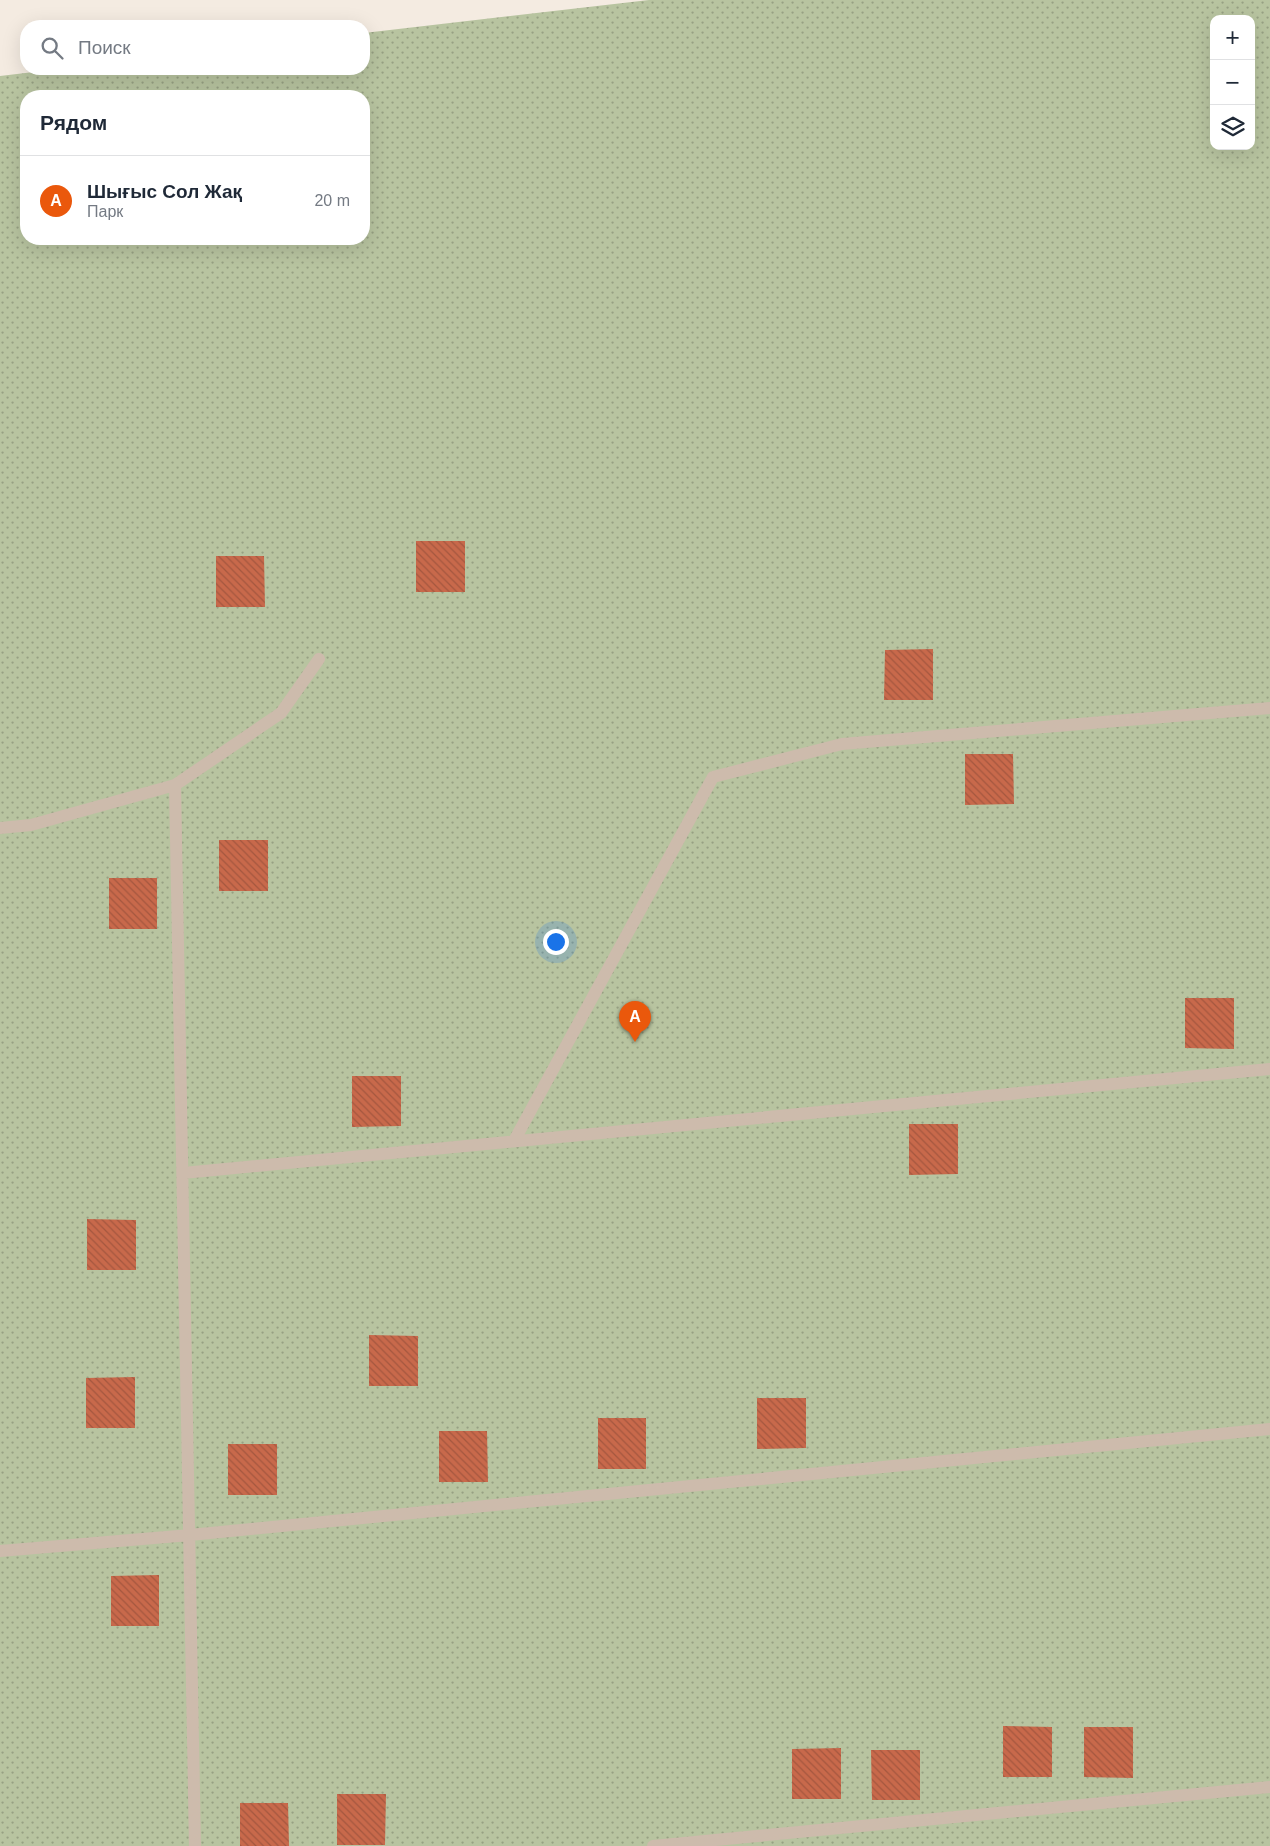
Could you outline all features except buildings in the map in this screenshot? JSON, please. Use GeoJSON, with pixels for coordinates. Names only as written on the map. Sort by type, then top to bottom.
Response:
{"type":"FeatureCollection","features":[{"type":"Feature","properties":{"kind":"street"},"geometry":{"type":"LineString","coordinates":[[0,828],[31,825],[175,785],[281,713],[319,659]]}},
{"type":"Feature","properties":{"kind":"street"},"geometry":{"type":"LineString","coordinates":[[514,1141],[713,777],[842,744],[1270,708]]}},
{"type":"Feature","properties":{"kind":"street"},"geometry":{"type":"LineString","coordinates":[[175,785],[195,1846]]}},
{"type":"Feature","properties":{"kind":"street"},"geometry":{"type":"LineString","coordinates":[[183,1173],[1270,1069]]}},
{"type":"Feature","properties":{"kind":"street"},"geometry":{"type":"LineString","coordinates":[[0,1551],[190,1535],[1270,1428]]}},
{"type":"Feature","properties":{"kind":"street"},"geometry":{"type":"LineString","coordinates":[[653,1846],[1270,1787]]}},
{"type":"Feature","properties":{"kind":"green space"},"geometry":{"type":"Polygon","coordinates":[[[649,0],[1270,0],[1270,1846],[0,1846],[0,76],[20,74],[370,75],[370,32],[649,0]]]}},
{"type":"Feature","properties":{"kind":"place","name":"Шығыс Сол Жақ"},"geometry":{"type":"Point","coordinates":[635,1042]}}]}
